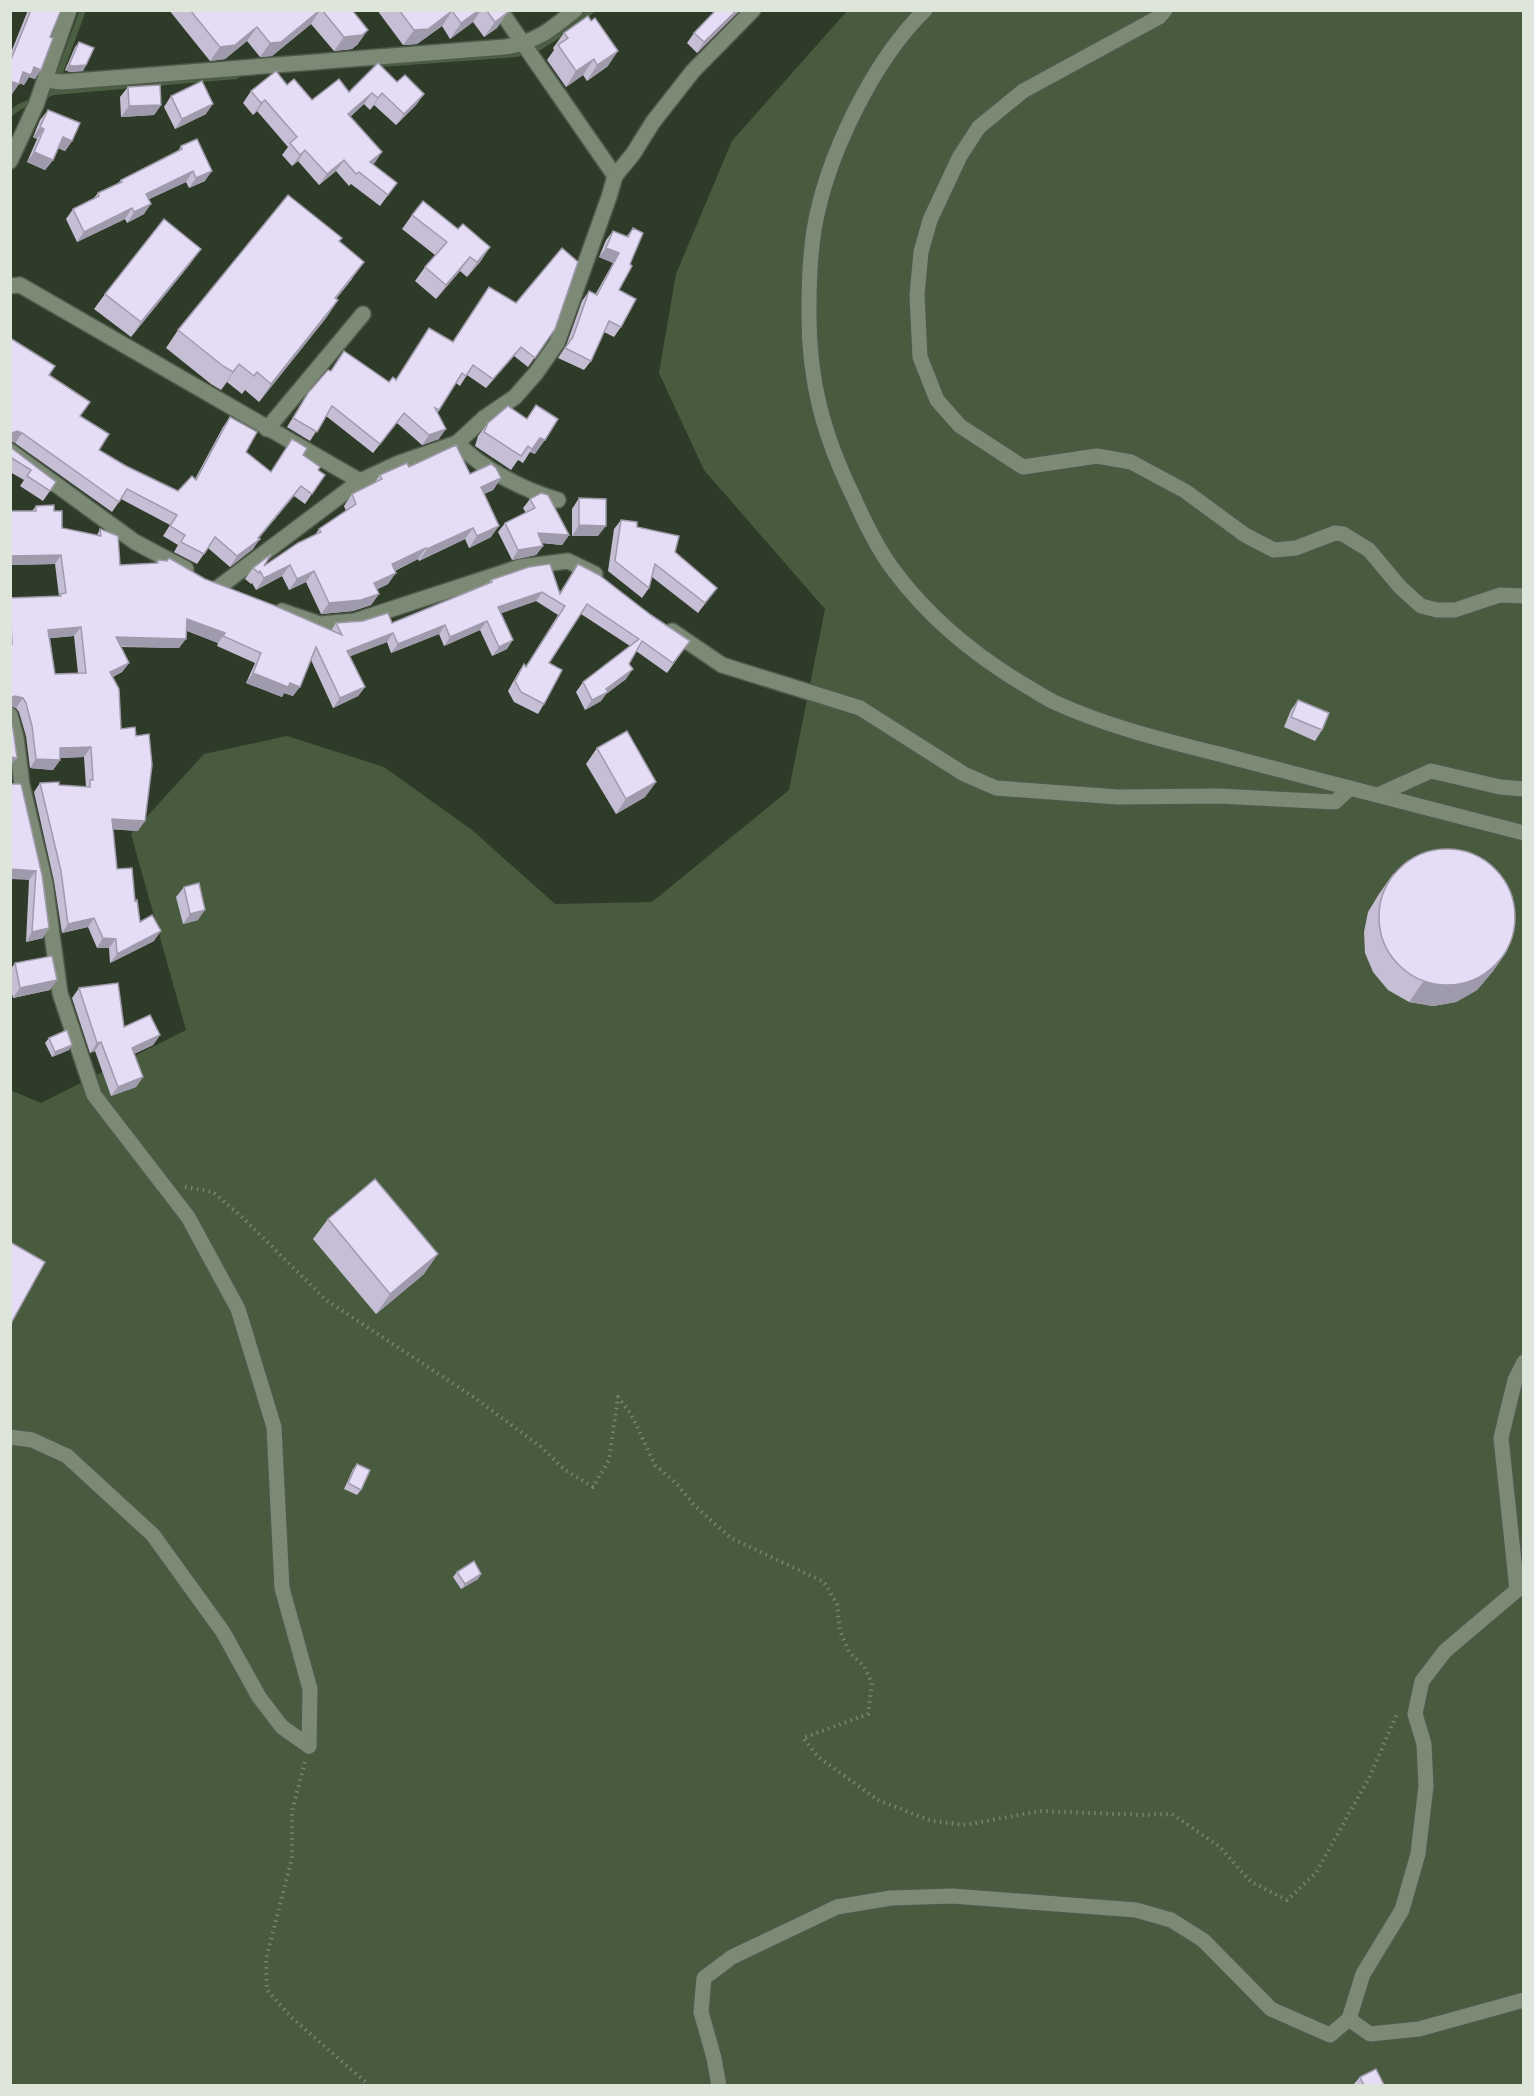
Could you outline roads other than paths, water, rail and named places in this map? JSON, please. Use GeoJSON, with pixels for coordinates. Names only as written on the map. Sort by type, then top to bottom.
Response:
{"type":"FeatureCollection","features":[{"type":"Feature","properties":{"kind":"street"},"geometry":{"type":"LineString","coordinates":[[10,161],[36,105],[50,83],[69,10]]}},
{"type":"Feature","properties":{"kind":"street"},"geometry":{"type":"LineString","coordinates":[[500,10],[615,176]]}},
{"type":"Feature","properties":{"kind":"street"},"geometry":{"type":"LineString","coordinates":[[50,83],[526,49],[575,10]]}},
{"type":"Feature","properties":{"kind":"street"},"geometry":{"type":"LineString","coordinates":[[209,581],[360,481],[399,462],[457,443],[484,418],[515,397],[536,373],[557,343],[615,176],[633,154],[652,123],[693,71],[753,10]]}},
{"type":"Feature","properties":{"kind":"street"},"geometry":{"type":"LineString","coordinates":[[925,10],[887,57],[862,98],[842,139],[827,178],[814,229],[809,281],[809,339],[816,397],[837,463],[862,515],[893,570],[930,614],[991,665],[1055,702],[1122,728],[1524,833]]}},
{"type":"Feature","properties":{"kind":"street"},"geometry":{"type":"LineString","coordinates":[[1165,10],[1159,17],[1023,91],[979,127],[960,156],[930,220],[921,252],[917,295],[920,357],[937,400],[960,426],[1023,467],[1097,456],[1131,462],[1185,491],[1245,535],[1274,550],[1296,548],[1335,533],[1343,534],[1369,550],[1400,587],[1421,606],[1437,610],[1455,610],[1500,595],[1524,596]]}},
{"type":"Feature","properties":{"kind":"street"},"geometry":{"type":"LineString","coordinates":[[10,286],[20,285],[360,481]]}},
{"type":"Feature","properties":{"kind":"street"},"geometry":{"type":"LineString","coordinates":[[267,429],[363,314]]}},
{"type":"Feature","properties":{"kind":"street"},"geometry":{"type":"LineString","coordinates":[[457,443],[469,456],[523,486],[558,500]]}},
{"type":"Feature","properties":{"kind":"street"},"geometry":{"type":"LineString","coordinates":[[10,451],[135,542],[241,595]]}},
{"type":"Feature","properties":{"kind":"street"},"geometry":{"type":"LineString","coordinates":[[263,603],[320,624],[354,621],[520,567],[568,561],[607,583]]}},
{"type":"Feature","properties":{"kind":"street"},"geometry":{"type":"LineString","coordinates":[[660,623],[722,665],[860,708],[964,774],[996,788],[1118,797],[1218,796],[1335,802],[1350,788]]}},
{"type":"Feature","properties":{"kind":"street"},"geometry":{"type":"LineString","coordinates":[[10,715],[16,737],[22,785],[45,883],[60,993],[94,1095],[189,1217],[238,1308],[274,1427],[282,1588],[310,1689],[309,1746],[282,1727],[259,1697],[223,1632],[153,1535],[67,1456],[32,1440],[10,1437]]}},
{"type":"Feature","properties":{"kind":"street"},"geometry":{"type":"LineString","coordinates":[[1380,794],[1431,771],[1500,787],[1524,789]]}},
{"type":"Feature","properties":{"kind":"street"},"geometry":{"type":"LineString","coordinates":[[719,2085],[701,2013],[704,1978],[732,1957],[837,1907],[891,1898],[952,1896],[1136,1910],[1171,1920],[1203,1940],[1270,2009],[1330,2035],[1349,2019],[1363,1974],[1402,1910],[1418,1854],[1426,1786],[1424,1744],[1415,1714],[1422,1681],[1445,1651],[1517,1590],[1501,1438],[1515,1380],[1524,1362]]}},
{"type":"Feature","properties":{"kind":"street"},"geometry":{"type":"LineString","coordinates":[[1349,2019],[1370,2034],[1419,2029],[1524,2000]]}},
{"type":"Feature","properties":{"kind":"waterway"},"geometry":{"type":"LineString","coordinates":[[57,80],[83,10]]}},
{"type":"Feature","properties":{"kind":"waterway"},"geometry":{"type":"LineString","coordinates":[[381,64],[516,54],[538,48],[572,27],[592,10]]}},
{"type":"Feature","properties":{"kind":"waterway"},"geometry":{"type":"LineString","coordinates":[[10,114],[19,107],[53,92],[236,76]]}}]}
